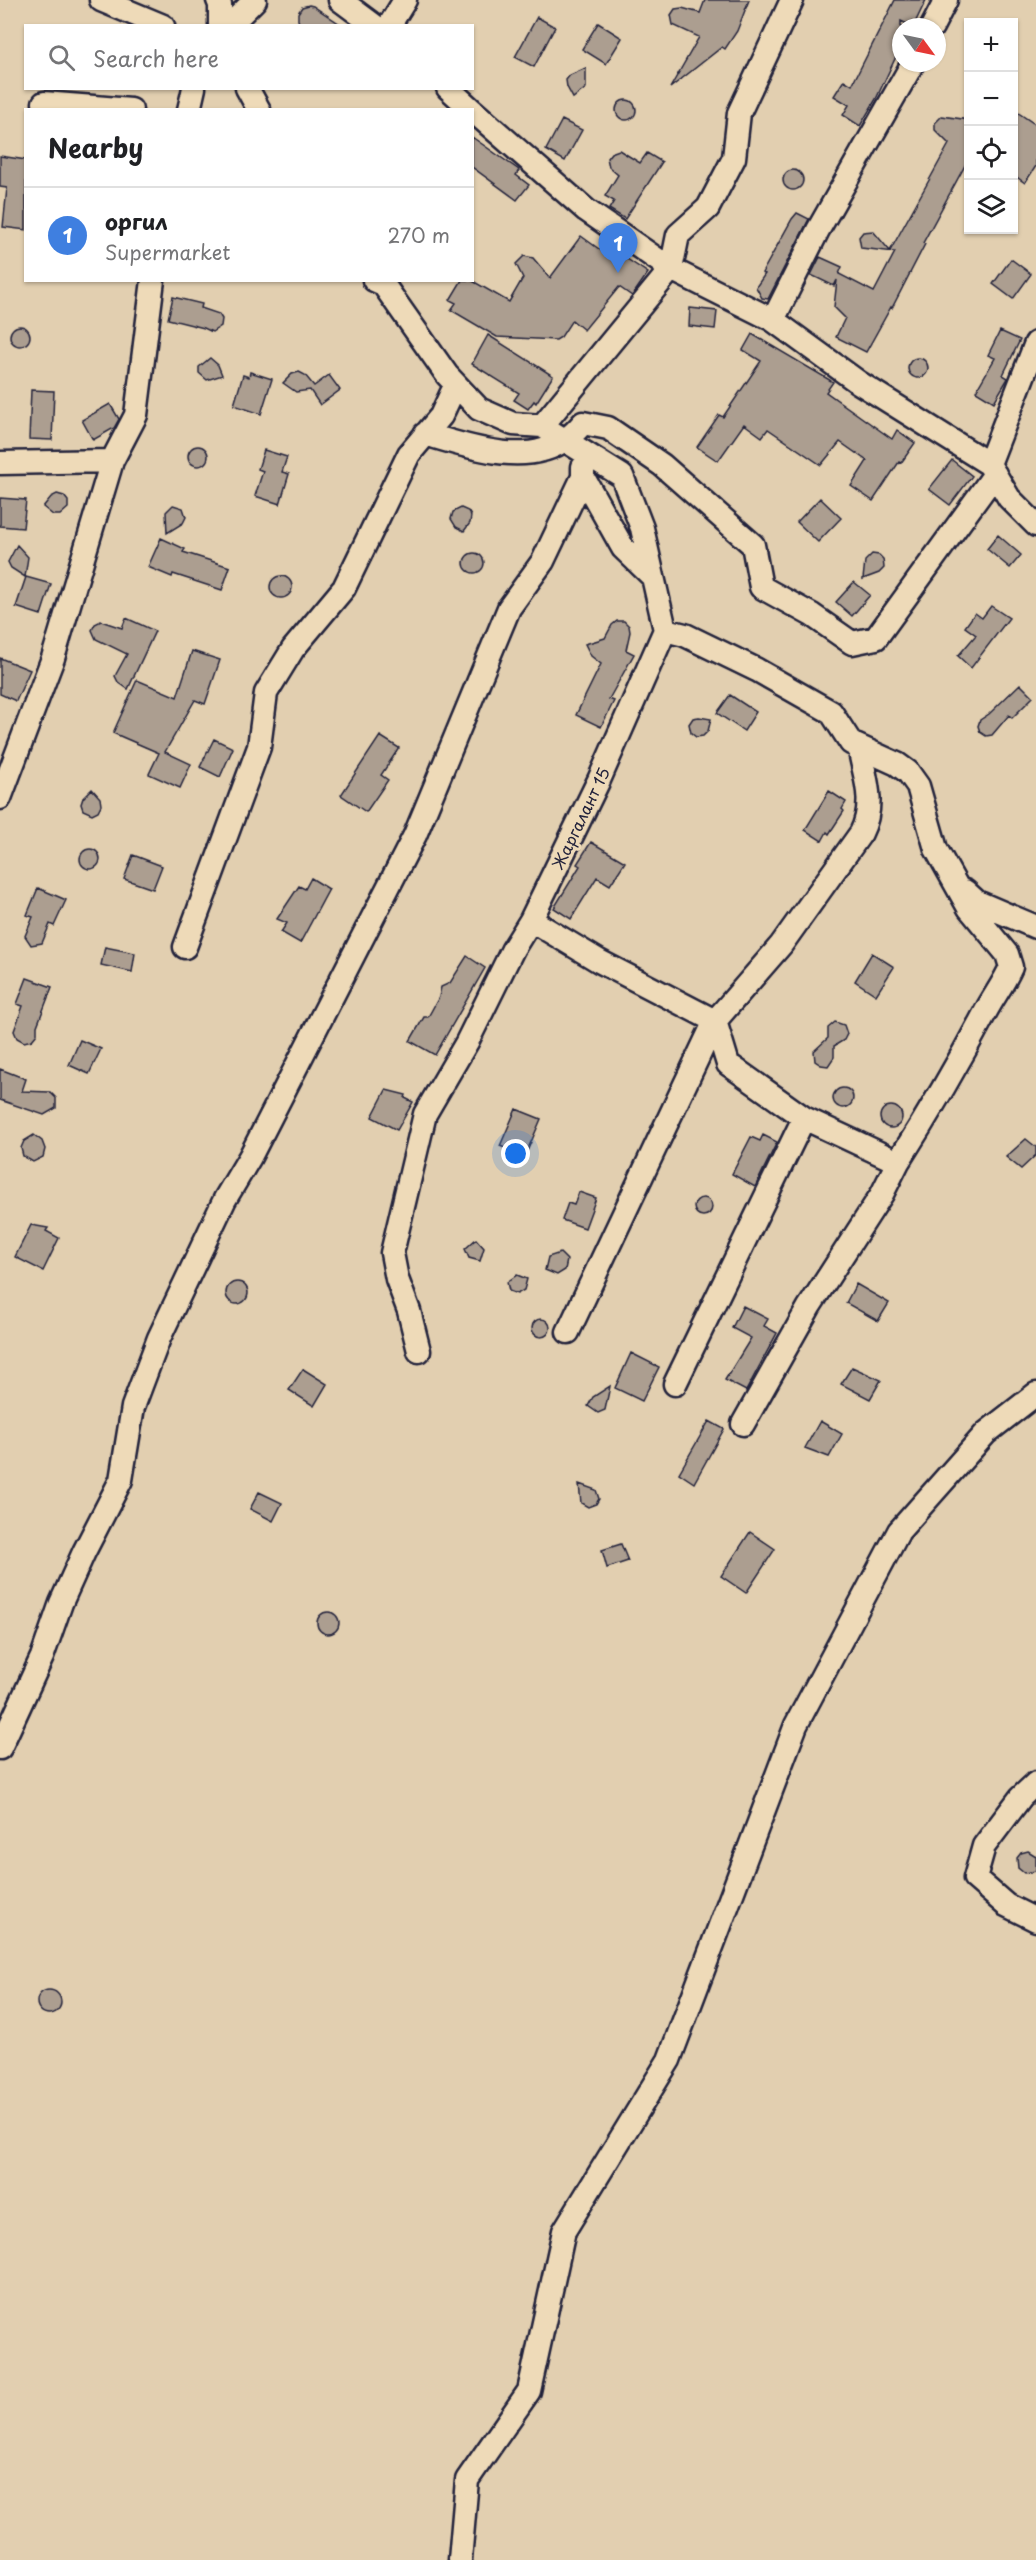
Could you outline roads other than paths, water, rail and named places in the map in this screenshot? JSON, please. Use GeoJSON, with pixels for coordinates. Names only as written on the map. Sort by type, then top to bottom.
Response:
{"type":"FeatureCollection","features":[{"type":"Feature","properties":{"kind":"street"},"geometry":{"type":"LineString","coordinates":[[101,0],[158,24]]}},
{"type":"Feature","properties":{"kind":"street"},"geometry":{"type":"LineString","coordinates":[[218,0],[220,24]]}},
{"type":"Feature","properties":{"kind":"street"},"geometry":{"type":"LineString","coordinates":[[232,24],[255,0]]}},
{"type":"Feature","properties":{"kind":"street"},"geometry":{"type":"LineString","coordinates":[[340,0],[372,24]]}},
{"type":"Feature","properties":{"kind":"street"},"geometry":{"type":"LineString","coordinates":[[390,24],[405,0]]}},
{"type":"Feature","properties":{"kind":"street"},"geometry":{"type":"LineString","coordinates":[[542,426],[671,270],[678,235],[708,208],[734,158],[739,113],[792,0]]}},
{"type":"Feature","properties":{"kind":"street"},"geometry":{"type":"LineString","coordinates":[[937,18],[946,0]]}},
{"type":"Feature","properties":{"kind":"street"},"geometry":{"type":"LineString","coordinates":[[773,320],[818,230],[909,72]]}},
{"type":"Feature","properties":{"kind":"street"},"geometry":{"type":"LineString","coordinates":[[189,108],[194,90]]}},
{"type":"Feature","properties":{"kind":"street"},"geometry":{"type":"LineString","coordinates":[[248,90],[258,108]]}},
{"type":"Feature","properties":{"kind":"street"},"geometry":{"type":"LineString","coordinates":[[450,90],[470,108]]}},
{"type":"Feature","properties":{"kind":"street"},"geometry":{"type":"LineString","coordinates":[[44,103],[106,108]]}},
{"type":"Feature","properties":{"kind":"street"},"geometry":{"type":"LineString","coordinates":[[474,112],[586,210],[671,270],[773,320],[858,382],[992,469],[1009,498],[1036,525]]}},
{"type":"Feature","properties":{"kind":"street"},"geometry":{"type":"LineString","coordinates":[[0,798],[53,658],[112,461],[136,415],[153,282]]}},
{"type":"Feature","properties":{"kind":"street"},"geometry":{"type":"LineString","coordinates":[[378,282],[383,284],[455,386],[479,409],[513,424],[542,426],[622,476],[642,528],[665,630],[685,635],[757,670],[831,712],[851,743],[897,764],[908,772],[918,786],[936,849],[969,908],[1007,954],[1011,967],[946,1087],[898,1162],[882,1194],[810,1307],[743,1424]]}},
{"type":"Feature","properties":{"kind":"street"},"geometry":{"type":"LineString","coordinates":[[653,578],[623,548],[583,477],[574,446],[583,423],[608,428],[662,465],[753,545],[761,587],[812,615],[852,643],[876,638],[992,469],[1036,343]]}},
{"type":"Feature","properties":{"kind":"street"},"geometry":{"type":"LineString","coordinates":[[185,947],[260,747],[266,693],[293,650],[344,588],[409,454],[441,416],[455,386]]}},
{"type":"Feature","properties":{"kind":"street"},"geometry":{"type":"LineString","coordinates":[[425,434],[487,452],[538,452],[574,446]]}},
{"type":"Feature","properties":{"kind":"street"},"geometry":{"type":"LineString","coordinates":[[0,463],[112,461]]}},
{"type":"Feature","properties":{"kind":"street"},"geometry":{"type":"LineString","coordinates":[[0,1748],[42,1657],[61,1603],[84,1552],[121,1480],[133,1407],[159,1338],[225,1199],[250,1157],[414,835],[509,608],[543,561],[583,477]]}},
{"type":"Feature","properties":{"kind":"street","name":"Жаргалант 15"},"geometry":{"type":"LineString","coordinates":[[418,1351],[409,1311],[397,1279],[392,1253],[425,1114],[467,1042],[513,949],[531,920],[599,780],[665,630]]}},
{"type":"Feature","properties":{"kind":"street"},"geometry":{"type":"LineString","coordinates":[[568,1332],[715,1021],[781,945],[861,833],[868,818],[870,803],[859,747]]}},
{"type":"Feature","properties":{"kind":"street"},"geometry":{"type":"LineString","coordinates":[[957,884],[976,902],[1036,927]]}},
{"type":"Feature","properties":{"kind":"street"},"geometry":{"type":"LineString","coordinates":[[531,920],[599,961],[715,1021],[728,1064],[804,1118],[898,1162]]}},
{"type":"Feature","properties":{"kind":"street"},"geometry":{"type":"LineString","coordinates":[[675,1384],[804,1118]]}},
{"type":"Feature","properties":{"kind":"street"},"geometry":{"type":"LineString","coordinates":[[460,2560],[467,2480],[530,2391],[564,2231],[669,2060],[796,1725],[898,1531],[986,1433],[1036,1394]]}},
{"type":"Feature","properties":{"kind":"street"},"geometry":{"type":"LineString","coordinates":[[1036,1783],[1021,1797],[984,1846],[975,1878],[1006,1905],[1036,1920]]}},
{"type":"Feature","properties":{"kind":"place","name":"оргил"},"geometry":{"type":"Point","coordinates":[618,273]}}]}
